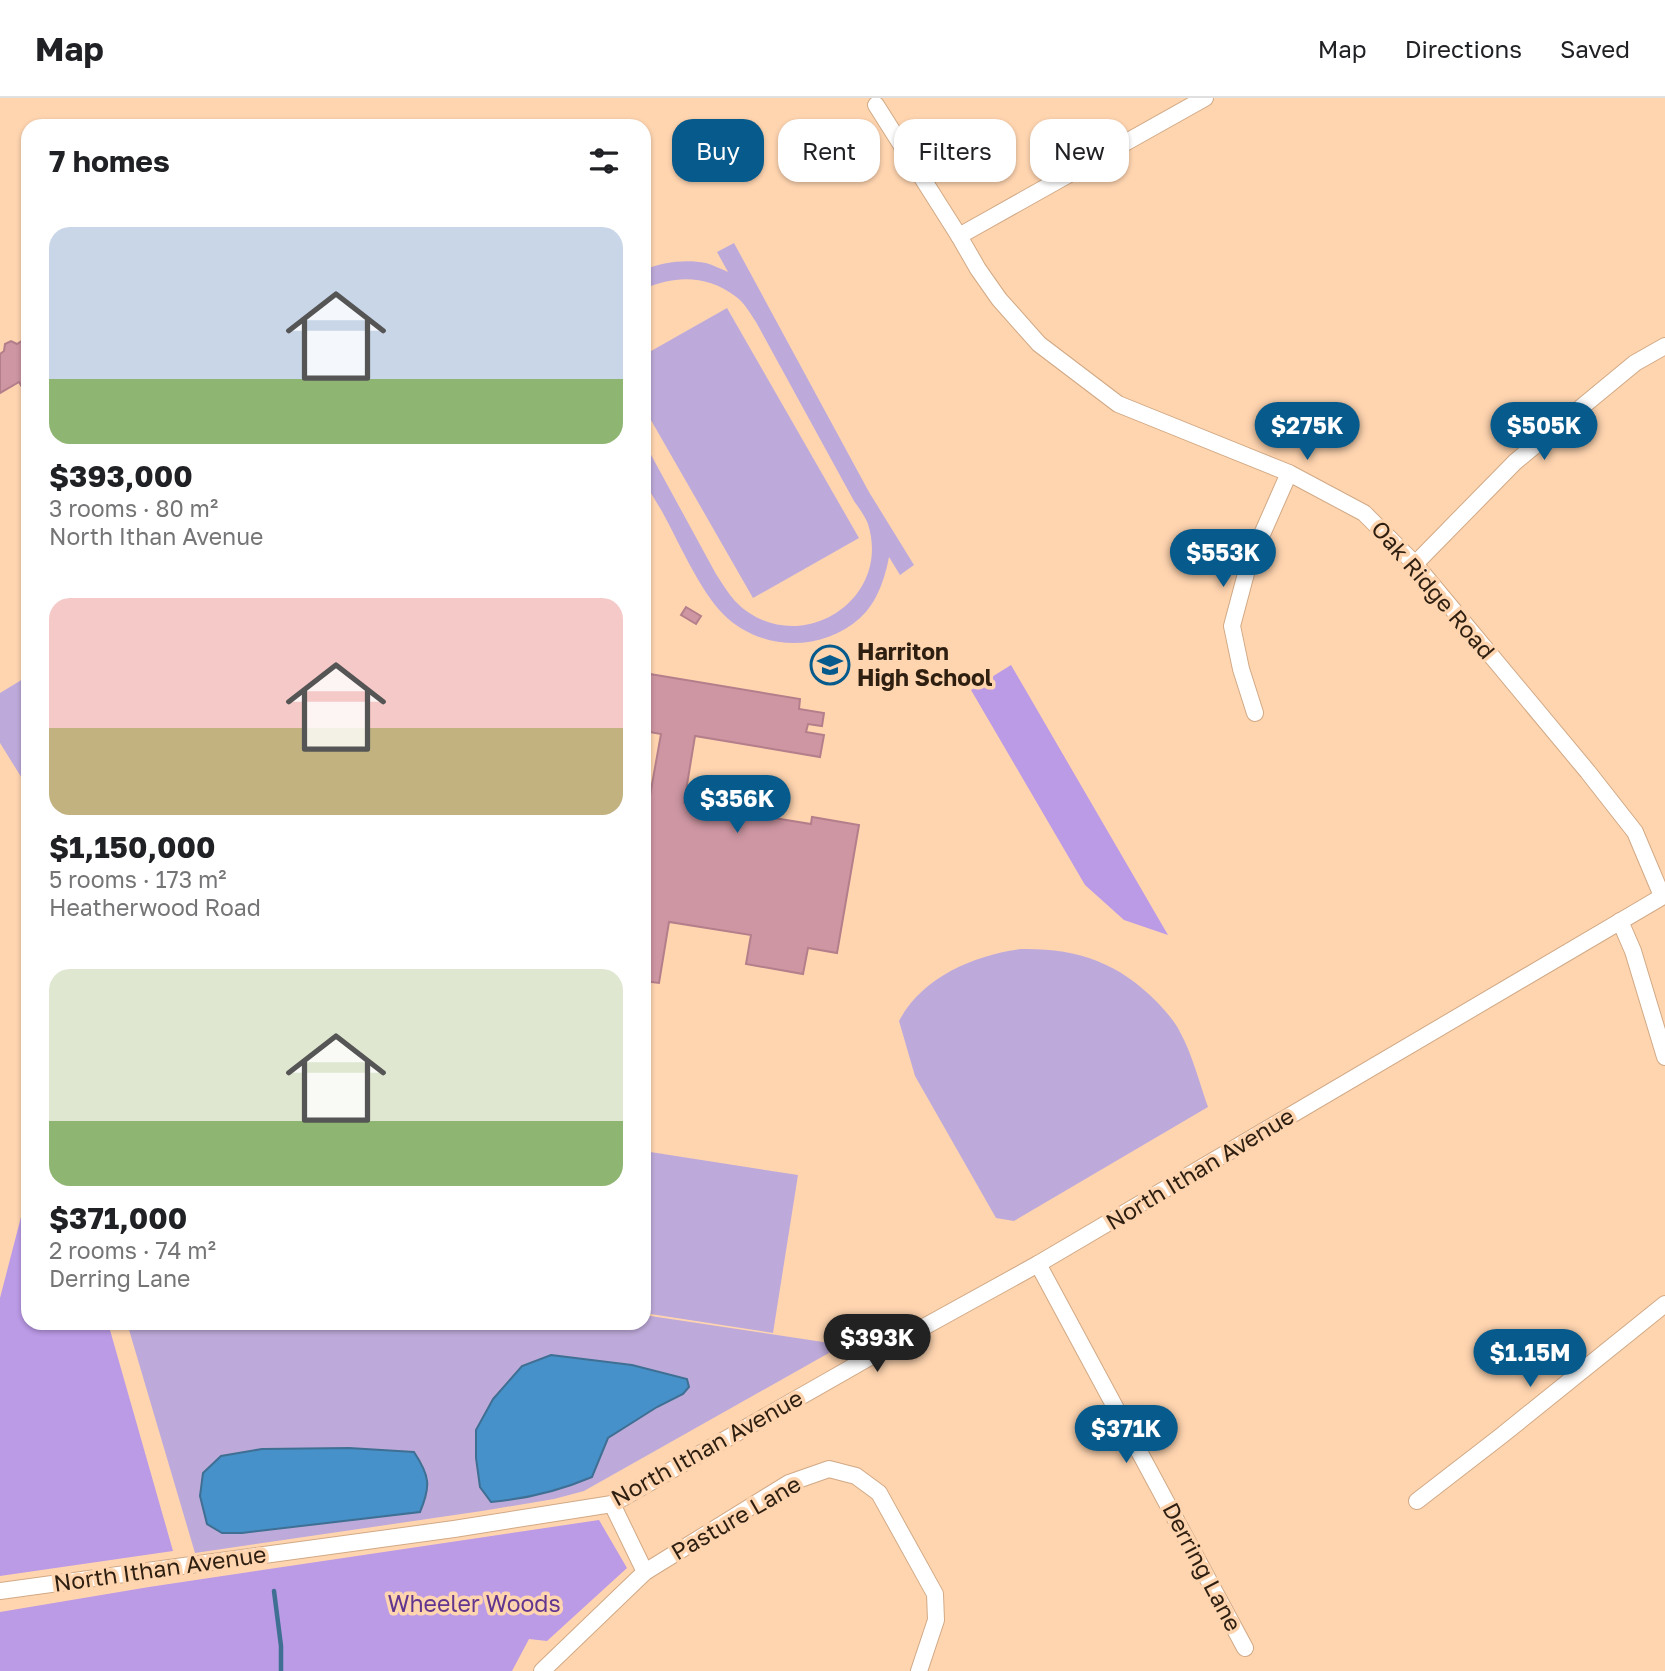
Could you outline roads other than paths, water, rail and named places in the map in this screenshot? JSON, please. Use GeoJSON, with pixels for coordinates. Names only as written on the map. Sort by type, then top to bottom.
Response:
{"type":"FeatureCollection","features":[{"type":"Feature","properties":{"kind":"street"},"geometry":{"type":"LineString","coordinates":[[959,236],[1205,98]]}},
{"type":"Feature","properties":{"kind":"street","name":"Oak Ridge Road"},"geometry":{"type":"LineString","coordinates":[[876,105],[978,269],[999,299],[1039,344],[1118,404],[1289,473],[1364,513],[1415,564],[1588,772],[1634,832],[1664,895]]}},
{"type":"Feature","properties":{"kind":"street"},"geometry":{"type":"LineString","coordinates":[[1415,564],[1515,463],[1634,363],[1665,346]]}},
{"type":"Feature","properties":{"kind":"street"},"geometry":{"type":"LineString","coordinates":[[1255,713],[1241,669],[1232,626],[1248,566],[1289,473]]}},
{"type":"Feature","properties":{"kind":"street","name":"North Ithan Avenue"},"geometry":{"type":"LineString","coordinates":[[0,1591],[462,1528],[612,1504],[1038,1264],[1664,895]]}},
{"type":"Feature","properties":{"kind":"street"},"geometry":{"type":"LineString","coordinates":[[1620,921],[1633,951],[1665,1057]]}},
{"type":"Feature","properties":{"kind":"street","name":"Derring Lane"},"geometry":{"type":"LineString","coordinates":[[1038,1264],[1245,1647]]}},
{"type":"Feature","properties":{"kind":"street"},"geometry":{"type":"LineString","coordinates":[[1417,1501],[1665,1304]]}},
{"type":"Feature","properties":{"kind":"street","name":"Pasture Lane"},"geometry":{"type":"LineString","coordinates":[[542,1671],[645,1572],[789,1483],[829,1469],[856,1476],[879,1493],[934,1594],[936,1620],[919,1671]]}},
{"type":"Feature","properties":{"kind":"street"},"geometry":{"type":"LineString","coordinates":[[612,1504],[645,1572]]}},
{"type":"Feature","properties":{"kind":"water"},"geometry":{"type":"Polygon","coordinates":[[[551,1355],[632,1365],[687,1379],[689,1387],[683,1394],[608,1438],[592,1477],[542,1494],[491,1502],[480,1487],[476,1430],[493,1399],[522,1366],[551,1355]]]}},
{"type":"Feature","properties":{"kind":"water"},"geometry":{"type":"Polygon","coordinates":[[[349,1448],[414,1452],[427,1481],[426,1495],[420,1512],[242,1533],[222,1533],[207,1524],[200,1496],[203,1473],[221,1456],[262,1449],[349,1448]]]}},
{"type":"Feature","properties":{"kind":"waterway"},"geometry":{"type":"LineString","coordinates":[[274,1591],[281,1646],[281,1671]]}},
{"type":"Feature","properties":{"kind":"place","name":"Harriton High School"},"geometry":{"type":"Point","coordinates":[830,665]}},
{"type":"Feature","properties":{"kind":"park label","name":"Wheeler Woods"},"geometry":{"type":"Point","coordinates":[474,1604]}}]}
